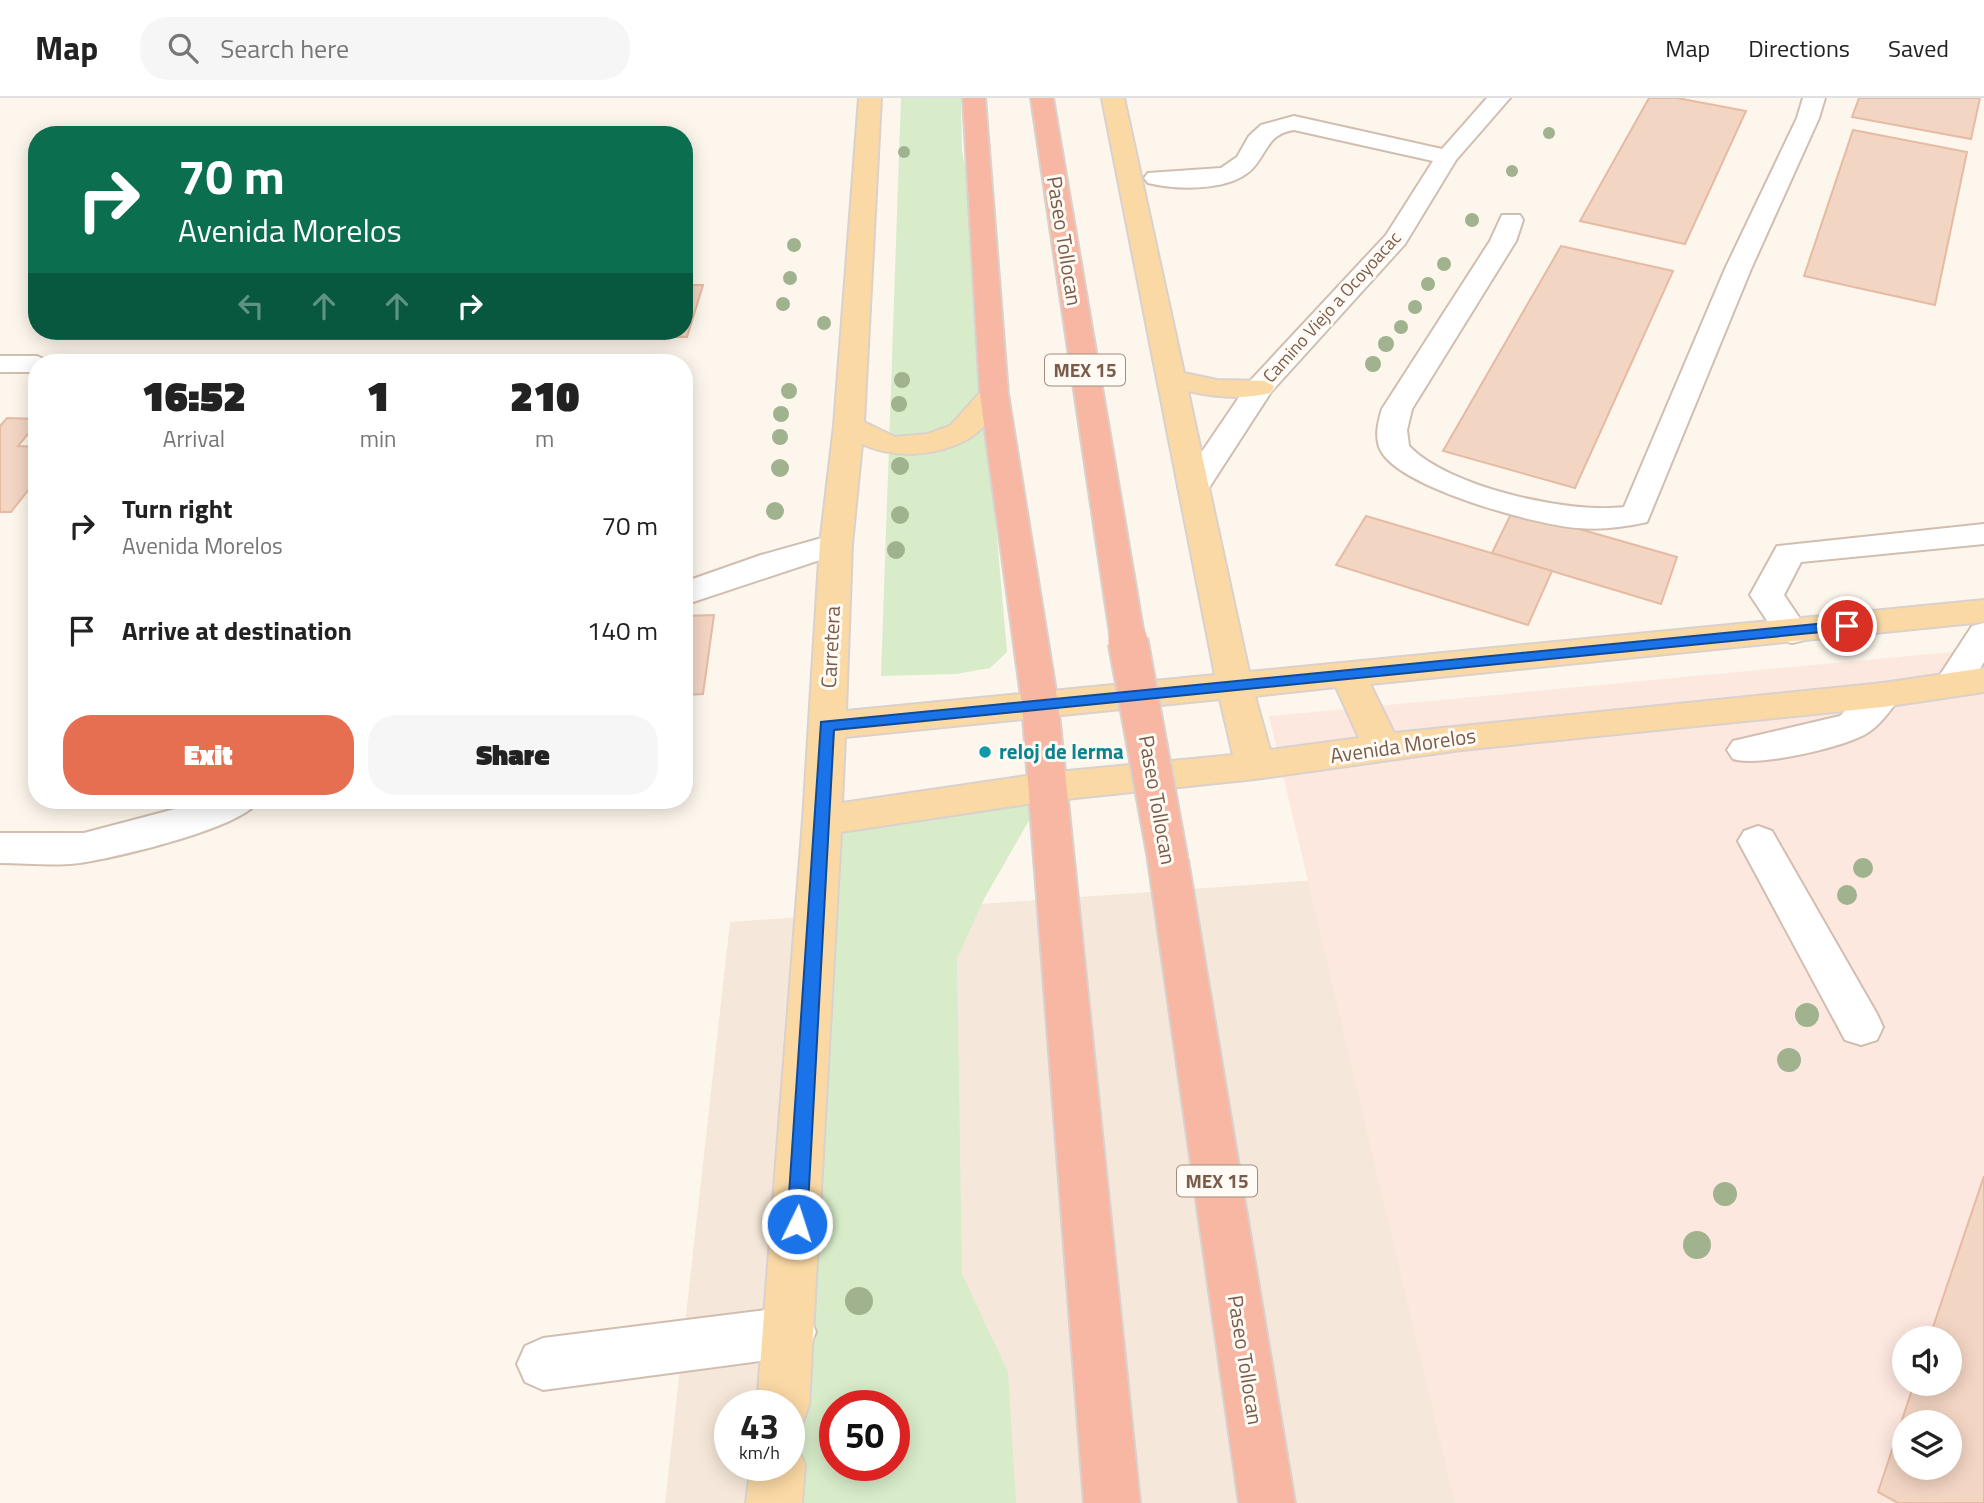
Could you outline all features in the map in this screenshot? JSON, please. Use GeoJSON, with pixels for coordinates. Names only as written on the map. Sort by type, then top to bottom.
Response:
{"type":"FeatureCollection","features":[{"type":"Feature","properties":{"kind":"highway"},"geometry":{"type":"LineString","coordinates":[[974,98],[994,394],[1040,704],[1112,1503]]}},
{"type":"Feature","properties":{"kind":"highway","name":"Paseo Tollocan"},"geometry":{"type":"LineString","coordinates":[[1042,98],[1128,641],[1168,860],[1267,1503]]}},
{"type":"Feature","properties":{"kind":"main road","name":"Carretera"},"geometry":{"type":"LineString","coordinates":[[784,1390],[822,820],[836,544],[849,426],[870,98]]}},
{"type":"Feature","properties":{"kind":"main road"},"geometry":{"type":"LineString","coordinates":[[1112,98],[1235,688],[1255,766]]}},
{"type":"Feature","properties":{"kind":"main road"},"geometry":{"type":"LineString","coordinates":[[1171,379],[1217,389],[1260,387]]}},
{"type":"Feature","properties":{"kind":"main road"},"geometry":{"type":"LineString","coordinates":[[849,426],[891,446],[932,443],[961,432],[994,394]]}},
{"type":"Feature","properties":{"kind":"main road"},"geometry":{"type":"LineString","coordinates":[[827,726],[1040,704],[1235,688],[1984,611]]}},
{"type":"Feature","properties":{"kind":"main road"},"geometry":{"type":"LineString","coordinates":[[1348,676],[1382,748]]}},
{"type":"Feature","properties":{"kind":"main road","name":"Avenida Morelos"},"geometry":{"type":"LineString","coordinates":[[822,820],[1046,787],[1255,766],[1570,724],[1883,695],[1968,682]]}},
{"type":"Feature","properties":{"kind":"main road"},"geometry":{"type":"LineString","coordinates":[[774,1503],[776,1481]]}},
{"type":"Feature","properties":{"kind":"street","name":"Camino Viejo a Ocoyoacac"},"geometry":{"type":"LineString","coordinates":[[1194,487],[1260,387],[1396,239],[1447,157],[1499,98]]}},
{"type":"Feature","properties":{"kind":"street"},"geometry":{"type":"LineString","coordinates":[[1511,219],[1503,241],[1396,409],[1391,427],[1396,451],[1416,469],[1439,481],[1570,518],[1604,520],[1636,515],[1738,269],[1808,118],[1814,98]]}},
{"type":"Feature","properties":{"kind":"street"},"geometry":{"type":"LineString","coordinates":[[1156,178],[1228,173],[1240,168],[1260,135],[1277,126],[1294,123],[1447,157]]}},
{"type":"Feature","properties":{"kind":"street"},"geometry":{"type":"LineString","coordinates":[[0,364],[28,364]]}},
{"type":"Feature","properties":{"kind":"street"},"geometry":{"type":"LineString","coordinates":[[1792,632],[1767,596],[1789,553],[1984,534]]}},
{"type":"Feature","properties":{"kind":"street"},"geometry":{"type":"LineString","coordinates":[[693,591],[773,562],[836,544]]}},
{"type":"Feature","properties":{"kind":"street"},"geometry":{"type":"LineString","coordinates":[[1968,682],[1984,634]]}},
{"type":"Feature","properties":{"kind":"street"},"geometry":{"type":"LineString","coordinates":[[1746,750],[1822,735],[1853,724],[1883,695]]}},
{"type":"Feature","properties":{"kind":"street"},"geometry":{"type":"LineString","coordinates":[[0,848],[84,848],[215,814],[224,809]]}},
{"type":"Feature","properties":{"kind":"street"},"geometry":{"type":"LineString","coordinates":[[1758,841],[1861,1027]]}},
{"type":"Feature","properties":{"kind":"street"},"geometry":{"type":"LineString","coordinates":[[543,1364],[790,1332]]}},
{"type":"Feature","properties":{"kind":"shaded area"},"geometry":{"type":"Polygon","coordinates":[[[1984,649],[1984,1503],[1455,1503],[1269,716],[1984,649]]]}},
{"type":"Feature","properties":{"kind":"shaded area"},"geometry":{"type":"Polygon","coordinates":[[[1316,880],[1463,1503],[665,1503],[730,922],[1316,880]]]}},
{"type":"Feature","properties":{"kind":"green space"},"geometry":{"type":"Polygon","coordinates":[[[901,98],[961,98],[962,151],[972,201],[978,321],[1007,652],[990,668],[956,674],[881,676],[901,98]]]}},
{"type":"Feature","properties":{"kind":"green space"},"geometry":{"type":"Polygon","coordinates":[[[1046,791],[984,899],[957,959],[962,1274],[1008,1372],[1016,1503],[767,1503],[769,1481],[805,1481],[805,1390],[776,1390],[823,811],[1046,791]]]}},
{"type":"Feature","properties":{"kind":"building"},"geometry":{"type":"Polygon","coordinates":[[[1649,98],[1677,98],[1746,111],[1685,244],[1580,221],[1649,98]]]}},
{"type":"Feature","properties":{"kind":"building"},"geometry":{"type":"Polygon","coordinates":[[[1859,98],[1980,98],[1971,139],[1852,117],[1859,98]]]}},
{"type":"Feature","properties":{"kind":"building"},"geometry":{"type":"Polygon","coordinates":[[[1853,130],[1967,152],[1935,305],[1804,276],[1853,130]]]}},
{"type":"Feature","properties":{"kind":"building"},"geometry":{"type":"Polygon","coordinates":[[[1561,246],[1673,271],[1575,488],[1443,451],[1561,246]]]}},
{"type":"Feature","properties":{"kind":"building"},"geometry":{"type":"Polygon","coordinates":[[[693,285],[703,285],[693,318],[693,285]]]}},
{"type":"Feature","properties":{"kind":"building"},"geometry":{"type":"Polygon","coordinates":[[[7,418],[28,419],[28,434],[18,446],[28,447],[28,490],[11,512],[0,512],[0,426],[7,418]]]}},
{"type":"Feature","properties":{"kind":"building"},"geometry":{"type":"Polygon","coordinates":[[[1513,510],[1677,557],[1661,604],[1492,553],[1513,510]]]}},
{"type":"Feature","properties":{"kind":"building"},"geometry":{"type":"Polygon","coordinates":[[[1366,516],[1552,571],[1528,625],[1336,565],[1366,516]]]}},
{"type":"Feature","properties":{"kind":"building"},"geometry":{"type":"Polygon","coordinates":[[[714,615],[703,694],[693,695],[693,616],[714,615]]]}},
{"type":"Feature","properties":{"kind":"building"},"geometry":{"type":"Polygon","coordinates":[[[1984,1176],[1984,1503],[1898,1503],[1878,1492],[1892,1450],[1892,1480],[1962,1480],[1962,1410],[1905,1410],[1910,1396],[1962,1396],[1962,1326],[1933,1326],[1984,1176]]]}},
{"type":"Feature","properties":{"kind":"place","name":"reloj de lerma"},"geometry":{"type":"Point","coordinates":[985,752]}},
{"type":"Feature","properties":{"kind":"route"},"geometry":{"type":"LineString","coordinates":[[797,1224],[827,726],[1847,626]]}}]}
